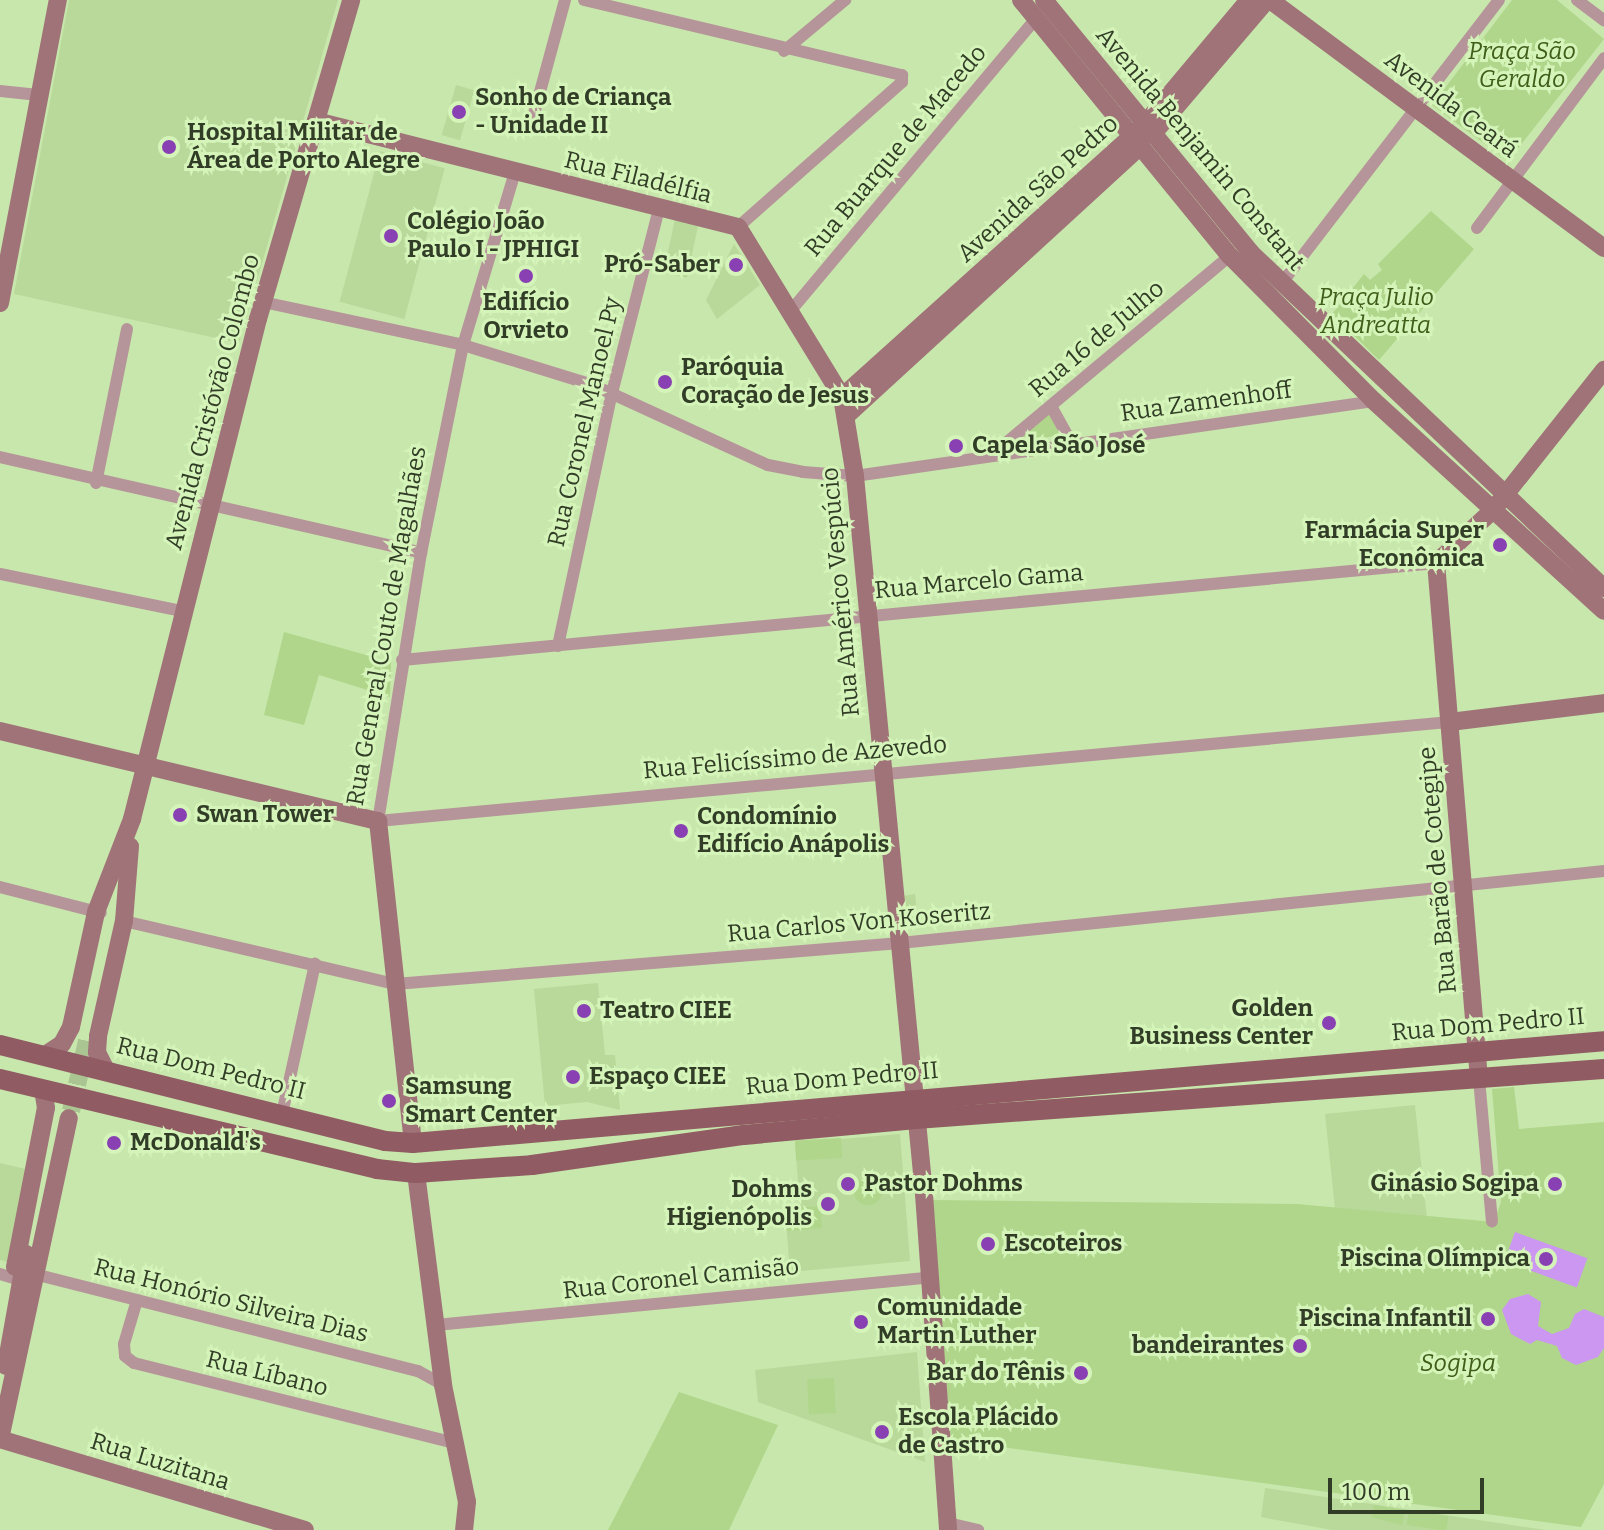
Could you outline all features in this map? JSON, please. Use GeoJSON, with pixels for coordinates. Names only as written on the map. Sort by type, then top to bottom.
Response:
{"type":"FeatureCollection","features":[{"type":"Feature","properties":{"kind":"main road","name":"Rua Dom Pedro II"},"geometry":{"type":"LineString","coordinates":[[0,1079],[377,1169],[416,1173],[532,1165],[915,1109],[1477,1051],[1604,1041]]}},
{"type":"Feature","properties":{"kind":"main road","name":"Rua Dom Pedro II"},"geometry":{"type":"LineString","coordinates":[[0,1045],[413,1143],[915,1109],[1479,1079],[1604,1069]]}},
{"type":"Feature","properties":{"kind":"street"},"geometry":{"type":"LineString","coordinates":[[0,303],[4,264],[58,0]]}},
{"type":"Feature","properties":{"kind":"street","name":"Avenida Cristóvão Colombo"},"geometry":{"type":"LineString","coordinates":[[106,1070],[97,1052],[98,1036],[124,921],[122,867],[132,819],[182,611],[263,302],[351,0]]}},
{"type":"Feature","properties":{"kind":"street"},"geometry":{"type":"LineString","coordinates":[[534,114],[565,0]]}},
{"type":"Feature","properties":{"kind":"street"},"geometry":{"type":"LineString","coordinates":[[584,0],[784,51],[902,75],[902,82],[738,227]]}},
{"type":"Feature","properties":{"kind":"street"},"geometry":{"type":"LineString","coordinates":[[784,51],[845,0]]}},
{"type":"Feature","properties":{"kind":"street","name":"Avenida Benjamin Constant"},"geometry":{"type":"LineString","coordinates":[[1021,0],[1044,5],[1230,256],[1374,401],[1604,588]]}},
{"type":"Feature","properties":{"kind":"street","name":"Avenida São Pedro"},"geometry":{"type":"LineString","coordinates":[[1142,136],[1249,0]]}},
{"type":"Feature","properties":{"kind":"street","name":"Avenida São Pedro"},"geometry":{"type":"LineString","coordinates":[[845,405],[1142,136],[1268,0]]}},
{"type":"Feature","properties":{"kind":"street","name":"Avenida Ceará"},"geometry":{"type":"LineString","coordinates":[[1268,0],[1604,248]]}},
{"type":"Feature","properties":{"kind":"street"},"geometry":{"type":"LineString","coordinates":[[1281,284],[1499,0]]}},
{"type":"Feature","properties":{"kind":"street"},"geometry":{"type":"LineString","coordinates":[[1577,0],[1604,20]]}},
{"type":"Feature","properties":{"kind":"street","name":"Rua Buarque de Macedo"},"geometry":{"type":"LineString","coordinates":[[788,314],[1044,5]]}},
{"type":"Feature","properties":{"kind":"street"},"geometry":{"type":"LineString","coordinates":[[1477,228],[1604,58]]}},
{"type":"Feature","properties":{"kind":"street"},"geometry":{"type":"LineString","coordinates":[[0,91],[39,95]]}},
{"type":"Feature","properties":{"kind":"street","name":"Rua Filadélfia"},"geometry":{"type":"LineString","coordinates":[[316,121],[738,227],[845,405]]}},
{"type":"Feature","properties":{"kind":"street","name":"Avenida Benjamin Constant"},"geometry":{"type":"LineString","coordinates":[[1142,136],[1281,284],[1604,611]]}},
{"type":"Feature","properties":{"kind":"street","name":"Rua General Couto de Magalhães"},"geometry":{"type":"LineString","coordinates":[[413,1143],[378,821],[421,553],[463,345],[515,172]]}},
{"type":"Feature","properties":{"kind":"street","name":"Rua Coronel Manoel Py"},"geometry":{"type":"LineString","coordinates":[[558,646],[612,393],[659,209]]}},
{"type":"Feature","properties":{"kind":"street","name":"Rua 16 de Julho"},"geometry":{"type":"LineString","coordinates":[[992,456],[1230,256]]}},
{"type":"Feature","properties":{"kind":"street","name":"Rua Zamenhoff"},"geometry":{"type":"LineString","coordinates":[[263,302],[463,345],[612,393],[768,465],[855,476],[1071,442],[1374,401]]}},
{"type":"Feature","properties":{"kind":"street"},"geometry":{"type":"LineString","coordinates":[[96,483],[127,329]]}},
{"type":"Feature","properties":{"kind":"street"},"geometry":{"type":"LineString","coordinates":[[1436,563],[1498,504],[1604,370]]}},
{"type":"Feature","properties":{"kind":"street","name":"Rua Américo Vespúcio"},"geometry":{"type":"LineString","coordinates":[[845,405],[855,476],[931,1277],[948,1527]]}},
{"type":"Feature","properties":{"kind":"street"},"geometry":{"type":"LineString","coordinates":[[1051,406],[1071,442]]}},
{"type":"Feature","properties":{"kind":"street"},"geometry":{"type":"LineString","coordinates":[[0,457],[209,509],[421,553]]}},
{"type":"Feature","properties":{"kind":"street","name":"Rua Marcelo Gama"},"geometry":{"type":"LineString","coordinates":[[402,660],[1436,563]]}},
{"type":"Feature","properties":{"kind":"street","name":"Rua Barão de Cotegipe"},"geometry":{"type":"LineString","coordinates":[[1436,563],[1492,1221]]}},
{"type":"Feature","properties":{"kind":"street"},"geometry":{"type":"LineString","coordinates":[[0,574],[182,611]]}},
{"type":"Feature","properties":{"kind":"street","name":"Rua Felicíssimo de Azevedo"},"geometry":{"type":"LineString","coordinates":[[0,731],[378,821],[1450,722],[1604,703]]}},
{"type":"Feature","properties":{"kind":"street"},"geometry":{"type":"LineString","coordinates":[[45,1055],[62,1044],[71,1027],[100,913],[122,867]]}},
{"type":"Feature","properties":{"kind":"street"},"geometry":{"type":"LineString","coordinates":[[100,913],[82,1039],[122,867]]}},
{"type":"Feature","properties":{"kind":"street","name":"Rua Carlos Von Koseritz"},"geometry":{"type":"LineString","coordinates":[[124,921],[395,984],[900,943],[1604,871]]}},
{"type":"Feature","properties":{"kind":"street"},"geometry":{"type":"LineString","coordinates":[[0,887],[100,913]]}},
{"type":"Feature","properties":{"kind":"street"},"geometry":{"type":"LineString","coordinates":[[282,1114],[315,964]]}},
{"type":"Feature","properties":{"kind":"street"},"geometry":{"type":"LineString","coordinates":[[0,1439],[18,1366],[22,1277],[46,1108],[43,1090]]}},
{"type":"Feature","properties":{"kind":"street"},"geometry":{"type":"LineString","coordinates":[[22,1277],[81,1118],[98,1102]]}},
{"type":"Feature","properties":{"kind":"street"},"geometry":{"type":"LineString","coordinates":[[0,1409],[15,1305],[64,1116]]}},
{"type":"Feature","properties":{"kind":"street"},"geometry":{"type":"LineString","coordinates":[[416,1173],[443,1385],[467,1502],[464,1530]]}},
{"type":"Feature","properties":{"kind":"street","name":"Rua Honório Silveira Dias"},"geometry":{"type":"LineString","coordinates":[[22,1277],[137,1300],[418,1371],[443,1385]]}},
{"type":"Feature","properties":{"kind":"street","name":"Rua Coronel Camisão"},"geometry":{"type":"LineString","coordinates":[[436,1325],[931,1277]]}},
{"type":"Feature","properties":{"kind":"street","name":"Rua Líbano"},"geometry":{"type":"LineString","coordinates":[[137,1300],[124,1344],[125,1356],[134,1363],[455,1443]]}},
{"type":"Feature","properties":{"kind":"street"},"geometry":{"type":"LineString","coordinates":[[418,1371],[439,1355]]}},
{"type":"Feature","properties":{"kind":"street","name":"Rua Luzitana"},"geometry":{"type":"LineString","coordinates":[[0,1439],[305,1530]]}},
{"type":"Feature","properties":{"kind":"street"},"geometry":{"type":"LineString","coordinates":[[948,1527],[978,1530]]}},
{"type":"Feature","properties":{"kind":"shaded area","name":"Hospital Militar de Área de Porto Alegre"},"geometry":{"type":"Polygon","coordinates":[[[69,0],[338,0],[239,343],[14,294],[69,0]]]}},
{"type":"Feature","properties":{"kind":"shaded area","name":"Sonho de Criança - Unidade II"},"geometry":{"type":"Polygon","coordinates":[[[456,85],[474,90],[460,140],[442,135],[456,85]]]}},
{"type":"Feature","properties":{"kind":"shaded area","name":"Colégio João Paulo I - JPHIGI"},"geometry":{"type":"Polygon","coordinates":[[[380,151],[445,168],[404,319],[340,302],[380,151]]]}},
{"type":"Feature","properties":{"kind":"shaded area"},"geometry":{"type":"Polygon","coordinates":[[[675,219],[698,224],[687,278],[664,273],[675,219]]]}},
{"type":"Feature","properties":{"kind":"shaded area","name":"Pró-Saber"},"geometry":{"type":"Polygon","coordinates":[[[734,244],[760,285],[717,319],[706,300],[734,244]]]}},
{"type":"Feature","properties":{"kind":"shaded area"},"geometry":{"type":"Polygon","coordinates":[[[915,894],[918,920],[904,921],[903,896],[915,894]]]}},
{"type":"Feature","properties":{"kind":"shaded area"},"geometry":{"type":"Polygon","coordinates":[[[598,983],[605,1055],[615,1055],[620,1110],[587,1102],[545,1106],[534,989],[598,983]]]}},
{"type":"Feature","properties":{"kind":"shaded area"},"geometry":{"type":"Polygon","coordinates":[[[1415,1105],[1427,1219],[1335,1209],[1325,1114],[1415,1105]]]}},
{"type":"Feature","properties":{"kind":"shaded area","name":"Dohms Higienópolis"},"geometry":{"type":"Polygon","coordinates":[[[900,1134],[910,1261],[790,1272],[785,1209],[800,1207],[795,1143],[900,1134]]]}},
{"type":"Feature","properties":{"kind":"shaded area"},"geometry":{"type":"Polygon","coordinates":[[[0,1163],[30,1170],[7,1262],[0,1260],[0,1163]]]}},
{"type":"Feature","properties":{"kind":"shaded area","name":"Piscina Olímpica"},"geometry":{"type":"Polygon","coordinates":[[[1515,1232],[1587,1258],[1577,1287],[1504,1261],[1515,1232]]]}},
{"type":"Feature","properties":{"kind":"shaded area"},"geometry":{"type":"Polygon","coordinates":[[[1528,1294],[1541,1302],[1538,1326],[1552,1334],[1569,1328],[1575,1314],[1584,1309],[1604,1317],[1604,1348],[1598,1357],[1576,1365],[1562,1358],[1557,1346],[1537,1340],[1530,1344],[1511,1334],[1502,1310],[1510,1299],[1528,1294]]]}},
{"type":"Feature","properties":{"kind":"shaded area","name":"Escola Plácido de Castro"},"geometry":{"type":"Polygon","coordinates":[[[917,1352],[925,1462],[758,1402],[755,1370],[917,1352]]]}},
{"type":"Feature","properties":{"kind":"shaded area"},"geometry":{"type":"Polygon","coordinates":[[[1265,1488],[1545,1530],[1332,1530],[1261,1517],[1265,1488]]]}},
{"type":"Feature","properties":{"kind":"green space","name":"Praça São Geraldo"},"geometry":{"type":"Polygon","coordinates":[[[1512,0],[1557,0],[1604,39],[1508,161],[1432,105],[1512,0]]]}},
{"type":"Feature","properties":{"kind":"green space","name":"Praça Julio Andreatta"},"geometry":{"type":"Polygon","coordinates":[[[1431,211],[1474,249],[1379,360],[1332,314],[1364,274],[1370,280],[1382,270],[1378,264],[1431,211]]]}},
{"type":"Feature","properties":{"kind":"green space"},"geometry":{"type":"Polygon","coordinates":[[[1049,413],[1060,435],[1013,443],[1049,413]]]}},
{"type":"Feature","properties":{"kind":"green space"},"geometry":{"type":"Polygon","coordinates":[[[284,632],[391,662],[390,697],[319,675],[304,725],[264,715],[284,632]]]}},
{"type":"Feature","properties":{"kind":"green space","name":"Sogipa"},"geometry":{"type":"Polygon","coordinates":[[[1514,1087],[1519,1129],[1604,1122],[1604,1484],[1581,1527],[951,1440],[931,1200],[1297,1204],[1494,1222],[1501,1202],[1492,1089],[1514,1087]]]}},
{"type":"Feature","properties":{"kind":"green space"},"geometry":{"type":"Polygon","coordinates":[[[841,1138],[842,1158],[796,1160],[795,1140],[841,1138]]]}},
{"type":"Feature","properties":{"kind":"green space"},"geometry":{"type":"Polygon","coordinates":[[[868,1177],[878,1181],[882,1191],[878,1201],[868,1205],[858,1201],[854,1191],[858,1181],[868,1177]]]}},
{"type":"Feature","properties":{"kind":"green space"},"geometry":{"type":"Polygon","coordinates":[[[820,1206],[822,1228],[787,1231],[785,1209],[820,1206]]]}},
{"type":"Feature","properties":{"kind":"green space"},"geometry":{"type":"Polygon","coordinates":[[[834,1378],[836,1413],[809,1414],[807,1379],[834,1378]]]}},
{"type":"Feature","properties":{"kind":"green space"},"geometry":{"type":"Polygon","coordinates":[[[679,1392],[778,1425],[729,1530],[608,1530],[679,1392]]]}},
{"type":"Feature","properties":{"kind":"green space"},"geometry":{"type":"Polygon","coordinates":[[[1374,1505],[1405,1510],[1402,1525],[1371,1517],[1374,1505]]]}},
{"type":"Feature","properties":{"kind":"green space"},"geometry":{"type":"Polygon","coordinates":[[[1409,1510],[1449,1516],[1446,1530],[1407,1525],[1409,1510]]]}},
{"type":"Feature","properties":{"kind":"tunnel"},"geometry":{"type":"LineString","coordinates":[[71,1111],[87,1041]]}},
{"type":"Feature","properties":{"kind":"place","name":"Sonho de Criança - Unidade II"},"geometry":{"type":"Point","coordinates":[459,112]}},
{"type":"Feature","properties":{"kind":"place","name":"Hospital Militar de Área de Porto Alegre"},"geometry":{"type":"Point","coordinates":[169,147]}},
{"type":"Feature","properties":{"kind":"place","name":"Colégio João Paulo I - JPHIGI"},"geometry":{"type":"Point","coordinates":[391,236]}},
{"type":"Feature","properties":{"kind":"place","name":"Pró-Saber"},"geometry":{"type":"Point","coordinates":[736,265]}},
{"type":"Feature","properties":{"kind":"place","name":"Edifício Orvieto"},"geometry":{"type":"Point","coordinates":[526,276]}},
{"type":"Feature","properties":{"kind":"place","name":"Paróquia Coração de Jesus"},"geometry":{"type":"Point","coordinates":[665,382]}},
{"type":"Feature","properties":{"kind":"place","name":"Capela São José"},"geometry":{"type":"Point","coordinates":[956,446]}},
{"type":"Feature","properties":{"kind":"place","name":"Farmácia Super Econômica"},"geometry":{"type":"Point","coordinates":[1500,545]}},
{"type":"Feature","properties":{"kind":"place","name":"Swan Tower"},"geometry":{"type":"Point","coordinates":[180,815]}},
{"type":"Feature","properties":{"kind":"place","name":"Condomínio Edifício Anápolis"},"geometry":{"type":"Point","coordinates":[681,831]}},
{"type":"Feature","properties":{"kind":"place","name":"Teatro CIEE"},"geometry":{"type":"Point","coordinates":[584,1011]}},
{"type":"Feature","properties":{"kind":"place","name":"Golden Business Center"},"geometry":{"type":"Point","coordinates":[1329,1023]}},
{"type":"Feature","properties":{"kind":"place","name":"Espaço CIEE"},"geometry":{"type":"Point","coordinates":[573,1077]}},
{"type":"Feature","properties":{"kind":"place","name":"Samsung Smart Center"},"geometry":{"type":"Point","coordinates":[389,1101]}},
{"type":"Feature","properties":{"kind":"place","name":"McDonald's"},"geometry":{"type":"Point","coordinates":[114,1143]}},
{"type":"Feature","properties":{"kind":"place","name":"Pastor Dohms"},"geometry":{"type":"Point","coordinates":[848,1184]}},
{"type":"Feature","properties":{"kind":"place","name":"Ginásio Sogipa"},"geometry":{"type":"Point","coordinates":[1555,1184]}},
{"type":"Feature","properties":{"kind":"place","name":"Dohms Higienópolis"},"geometry":{"type":"Point","coordinates":[828,1204]}},
{"type":"Feature","properties":{"kind":"place","name":"Escoteiros"},"geometry":{"type":"Point","coordinates":[988,1244]}},
{"type":"Feature","properties":{"kind":"place","name":"Piscina Olímpica"},"geometry":{"type":"Point","coordinates":[1546,1259]}},
{"type":"Feature","properties":{"kind":"place","name":"Piscina Infantil"},"geometry":{"type":"Point","coordinates":[1488,1319]}},
{"type":"Feature","properties":{"kind":"place","name":"Comunidade Martin Luther"},"geometry":{"type":"Point","coordinates":[861,1322]}},
{"type":"Feature","properties":{"kind":"place","name":"bandeirantes"},"geometry":{"type":"Point","coordinates":[1300,1346]}},
{"type":"Feature","properties":{"kind":"place","name":"Bar do Tênis"},"geometry":{"type":"Point","coordinates":[1081,1373]}},
{"type":"Feature","properties":{"kind":"place","name":"Escola Plácido de Castro"},"geometry":{"type":"Point","coordinates":[882,1432]}}]}
